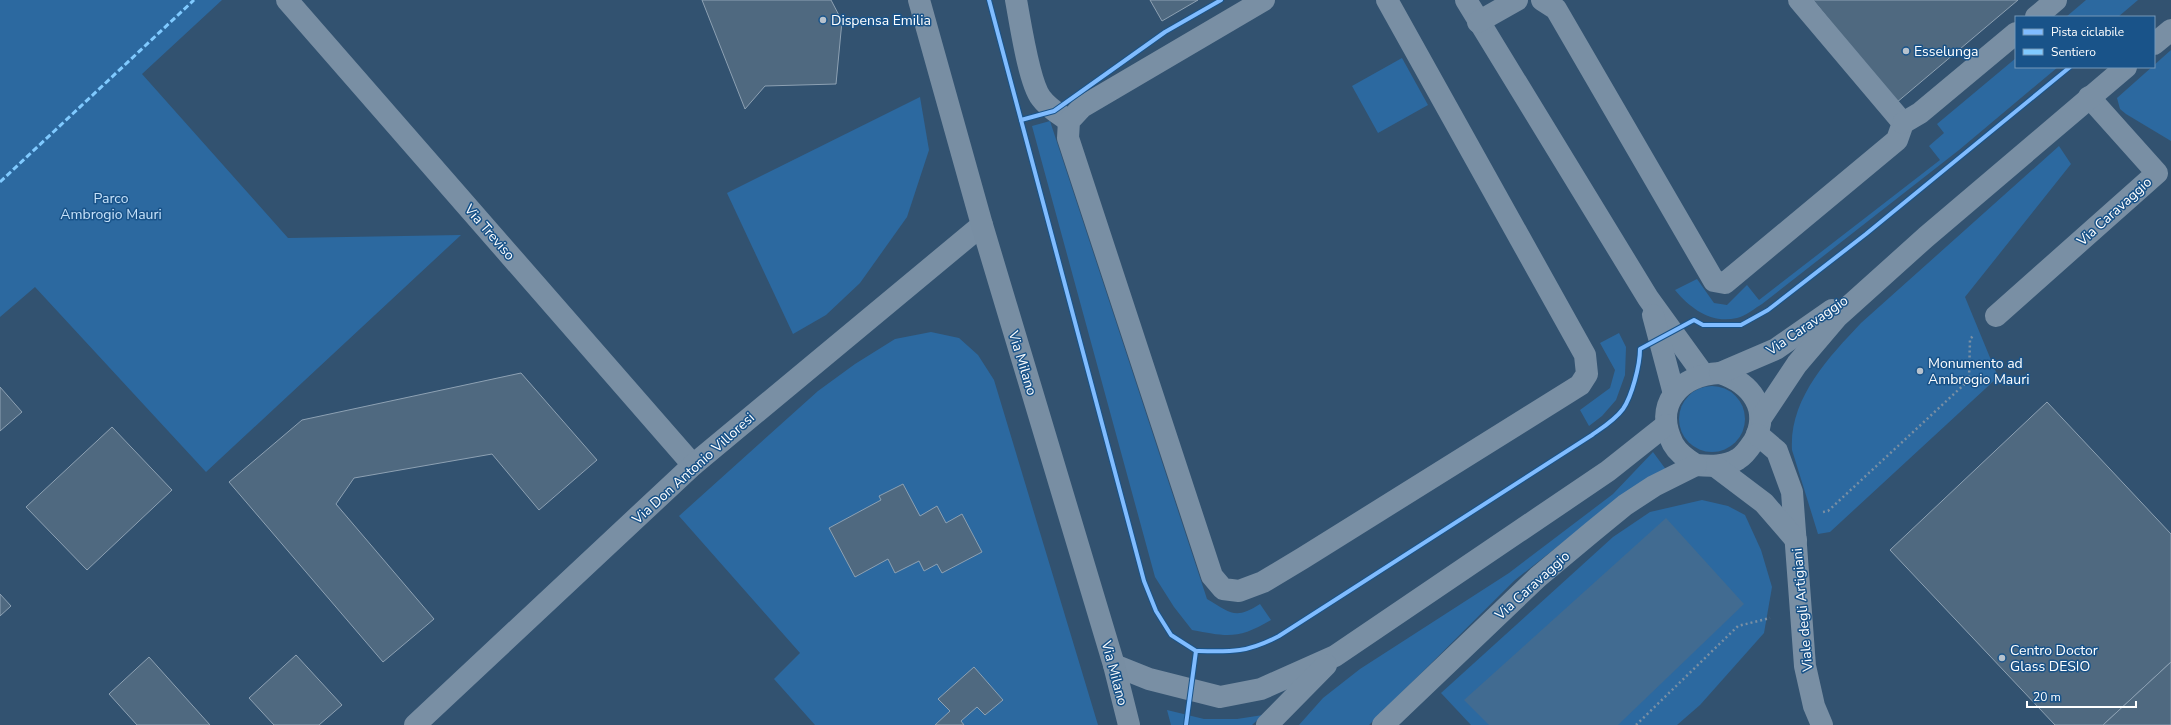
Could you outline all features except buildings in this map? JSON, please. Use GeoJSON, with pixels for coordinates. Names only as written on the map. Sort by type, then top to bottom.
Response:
{"type":"FeatureCollection","features":[{"type":"Feature","properties":{"kind":"main road","name":"Via Milano"},"geometry":{"type":"LineString","coordinates":[[919,0],[982,225],[1114,665],[1129,725]]}},
{"type":"Feature","properties":{"kind":"street","name":"Via Treviso"},"geometry":{"type":"LineString","coordinates":[[287,0],[693,465]]}},
{"type":"Feature","properties":{"kind":"street"},"geometry":{"type":"LineString","coordinates":[[1016,0],[1031,74],[1040,97],[1054,111],[1069,121]]}},
{"type":"Feature","properties":{"kind":"street"},"geometry":{"type":"LineString","coordinates":[[1264,0],[1082,107],[1069,121],[1068,138],[1212,576],[1223,589],[1239,591],[1263,582],[1580,385],[1587,374],[1585,355],[1386,0]]}},
{"type":"Feature","properties":{"kind":"street"},"geometry":{"type":"LineString","coordinates":[[1466,0],[1478,22],[1648,298],[1711,374]]}},
{"type":"Feature","properties":{"kind":"street"},"geometry":{"type":"LineString","coordinates":[[1478,22],[1518,0]]}},
{"type":"Feature","properties":{"kind":"street"},"geometry":{"type":"LineString","coordinates":[[1799,0],[1904,123]]}},
{"type":"Feature","properties":{"kind":"street"},"geometry":{"type":"LineString","coordinates":[[2037,16],[2056,0]]}},
{"type":"Feature","properties":{"kind":"street"},"geometry":{"type":"LineString","coordinates":[[1552,3],[1714,281],[1725,283],[1897,140],[1904,123],[1920,113],[2015,34]]}},
{"type":"Feature","properties":{"kind":"street"},"geometry":{"type":"LineString","coordinates":[[2155,43],[2171,30]]}},
{"type":"Feature","properties":{"kind":"street","name":"Via Caravaggio"},"geometry":{"type":"LineString","coordinates":[[1759,426],[1797,364],[1837,317],[1926,237],[2125,68]]}},
{"type":"Feature","properties":{"kind":"street","name":"Via Caravaggio"},"geometry":{"type":"LineString","coordinates":[[1996,316],[2157,173],[2090,97]]}},
{"type":"Feature","properties":{"kind":"street","name":"Via Don Antonio Villoresi"},"geometry":{"type":"LineString","coordinates":[[416,725],[693,465],[982,225]]}},
{"type":"Feature","properties":{"kind":"street","name":"Via Caravaggio"},"geometry":{"type":"LineString","coordinates":[[1711,374],[1776,349],[1823,318],[1926,237]]}},
{"type":"Feature","properties":{"kind":"street"},"geometry":{"type":"LineString","coordinates":[[1648,298],[1674,394]]}},
{"type":"Feature","properties":{"kind":"street"},"geometry":{"type":"LineString","coordinates":[[1711,374],[1735,378],[1748,388],[1757,402],[1759,426],[1750,448],[1738,460],[1705,466],[1674,446],[1666,425],[1667,409],[1674,394],[1684,382],[1711,374]]}},
{"type":"Feature","properties":{"kind":"street"},"geometry":{"type":"LineString","coordinates":[[1114,665],[1149,679],[1220,697],[1262,689],[1335,656],[1608,471],[1666,425]]}},
{"type":"Feature","properties":{"kind":"street","name":"Viale degli Artigiani"},"geometry":{"type":"LineString","coordinates":[[1759,426],[1777,451],[1792,492],[1805,666],[1814,706],[1822,725]]}},
{"type":"Feature","properties":{"kind":"street","name":"Via Caravaggio"},"geometry":{"type":"LineString","coordinates":[[1383,725],[1538,577],[1625,505],[1654,486],[1705,466]]}},
{"type":"Feature","properties":{"kind":"street","name":"Viale degli Artigiani"},"geometry":{"type":"LineString","coordinates":[[1705,466],[1764,504],[1796,540]]}},
{"type":"Feature","properties":{"kind":"street"},"geometry":{"type":"LineString","coordinates":[[1267,725],[1335,656]]}},
{"type":"Feature","properties":{"kind":"path"},"geometry":{"type":"LineString","coordinates":[[1796,540],[1809,515],[1828,511],[1969,380],[1970,339],[1996,316]]}},
{"type":"Feature","properties":{"kind":"path"},"geometry":{"type":"LineString","coordinates":[[1636,725],[1738,626],[1800,611]]}},
{"type":"Feature","properties":{"kind":"green space","name":"Parco Ambrogio Mauri"},"geometry":{"type":"Polygon","coordinates":[[[0,0],[222,0],[142,74],[288,238],[461,235],[206,472],[35,287],[0,317],[0,0]]]}},
{"type":"Feature","properties":{"kind":"green space"},"geometry":{"type":"Polygon","coordinates":[[[2086,0],[2138,0],[2119,16],[2067,16],[2086,0]]]}},
{"type":"Feature","properties":{"kind":"green space"},"geometry":{"type":"Polygon","coordinates":[[[2171,50],[2171,141],[2126,114],[2120,109],[2117,98],[2151,68],[2155,68],[2155,64],[2171,50]]]}},
{"type":"Feature","properties":{"kind":"green space"},"geometry":{"type":"Polygon","coordinates":[[[1402,58],[1428,105],[1378,133],[1352,86],[1402,58]]]}},
{"type":"Feature","properties":{"kind":"green space"},"geometry":{"type":"Polygon","coordinates":[[[2015,59],[2015,68],[2057,68],[1959,150],[1762,304],[1747,314],[1737,318],[1728,319],[1710,317],[1695,309],[1675,290],[1697,279],[1714,303],[1727,305],[1747,285],[1759,300],[1940,160],[1929,146],[1944,133],[1937,124],[2015,59]]]}},
{"type":"Feature","properties":{"kind":"green space"},"geometry":{"type":"Polygon","coordinates":[[[920,97],[929,150],[907,217],[860,283],[826,315],[793,334],[727,193],[920,97]]]}},
{"type":"Feature","properties":{"kind":"green space"},"geometry":{"type":"Polygon","coordinates":[[[1050,121],[1207,599],[1233,613],[1245,612],[1260,604],[1271,620],[1250,631],[1233,635],[1224,635],[1192,630],[1174,607],[1155,577],[1032,126],[1050,121]]]}},
{"type":"Feature","properties":{"kind":"green space"},"geometry":{"type":"Polygon","coordinates":[[[2059,146],[2071,164],[1965,297],[1998,377],[1830,532],[1818,534],[1792,450],[1793,431],[1797,414],[1813,380],[1836,350],[1861,323],[2059,146]]]}},
{"type":"Feature","properties":{"kind":"green space"},"geometry":{"type":"Polygon","coordinates":[[[931,332],[959,338],[978,355],[994,380],[1098,725],[815,725],[774,679],[800,653],[679,516],[818,391],[855,364],[895,339],[931,332]]]}},
{"type":"Feature","properties":{"kind":"green space"},"geometry":{"type":"Polygon","coordinates":[[[1619,333],[1626,347],[1625,375],[1616,400],[1602,416],[1589,426],[1580,410],[1610,388],[1615,370],[1600,343],[1619,333]]]}},
{"type":"Feature","properties":{"kind":"green space"},"geometry":{"type":"Polygon","coordinates":[[[1706,386],[1718,386],[1725,388],[1736,395],[1743,406],[1745,419],[1743,432],[1736,443],[1725,450],[1718,452],[1706,452],[1699,450],[1688,443],[1681,432],[1679,425],[1679,413],[1681,406],[1688,395],[1699,388],[1706,386]]]}},
{"type":"Feature","properties":{"kind":"green space"},"geometry":{"type":"Polygon","coordinates":[[[1653,452],[1667,471],[1614,502],[1515,580],[1369,725],[1299,725],[1323,698],[1360,669],[1509,573],[1613,494],[1653,452]]]}},
{"type":"Feature","properties":{"kind":"green space"},"geometry":{"type":"Polygon","coordinates":[[[1702,500],[1728,506],[1745,515],[1761,550],[1772,587],[1764,633],[1700,705],[1677,725],[1471,725],[1441,693],[1613,537],[1650,512],[1702,500]]]}},
{"type":"Feature","properties":{"kind":"green space"},"geometry":{"type":"Polygon","coordinates":[[[1167,710],[1204,719],[1237,719],[1263,715],[1252,725],[1171,725],[1167,710]]]}},
{"type":"Feature","properties":{"kind":"shaded area"},"geometry":{"type":"Polygon","coordinates":[[[1666,518],[1744,604],[1618,725],[1489,725],[1464,700],[1666,518]]]}},
{"type":"Feature","properties":{"kind":"marked path"},"geometry":{"type":"LineString","coordinates":[[0,182],[194,0]]}},
{"type":"Feature","properties":{"kind":"cycle path"},"geometry":{"type":"LineString","coordinates":[[989,0],[1144,581],[1156,611],[1171,635],[1196,651]]}},
{"type":"Feature","properties":{"kind":"cycle path"},"geometry":{"type":"LineString","coordinates":[[1021,120],[1054,111],[1165,32],[1221,0]]}},
{"type":"Feature","properties":{"kind":"cycle path"},"geometry":{"type":"LineString","coordinates":[[1186,725],[1196,651],[1239,650],[1268,642],[1592,435],[1608,424],[1623,409],[1635,380],[1639,363],[1640,349],[1694,320],[1703,325],[1741,325],[1768,310],[1866,234],[2069,68]]}},
{"type":"Feature","properties":{"kind":"place","name":"Dispensa Emilia"},"geometry":{"type":"Point","coordinates":[823,20]}},
{"type":"Feature","properties":{"kind":"place","name":"Esselunga"},"geometry":{"type":"Point","coordinates":[1906,51]}},
{"type":"Feature","properties":{"kind":"place","name":"Monumento ad Ambrogio Mauri"},"geometry":{"type":"Point","coordinates":[1920,371]}},
{"type":"Feature","properties":{"kind":"place","name":"Centro Doctor Glass DESIO"},"geometry":{"type":"Point","coordinates":[2002,658]}}]}
